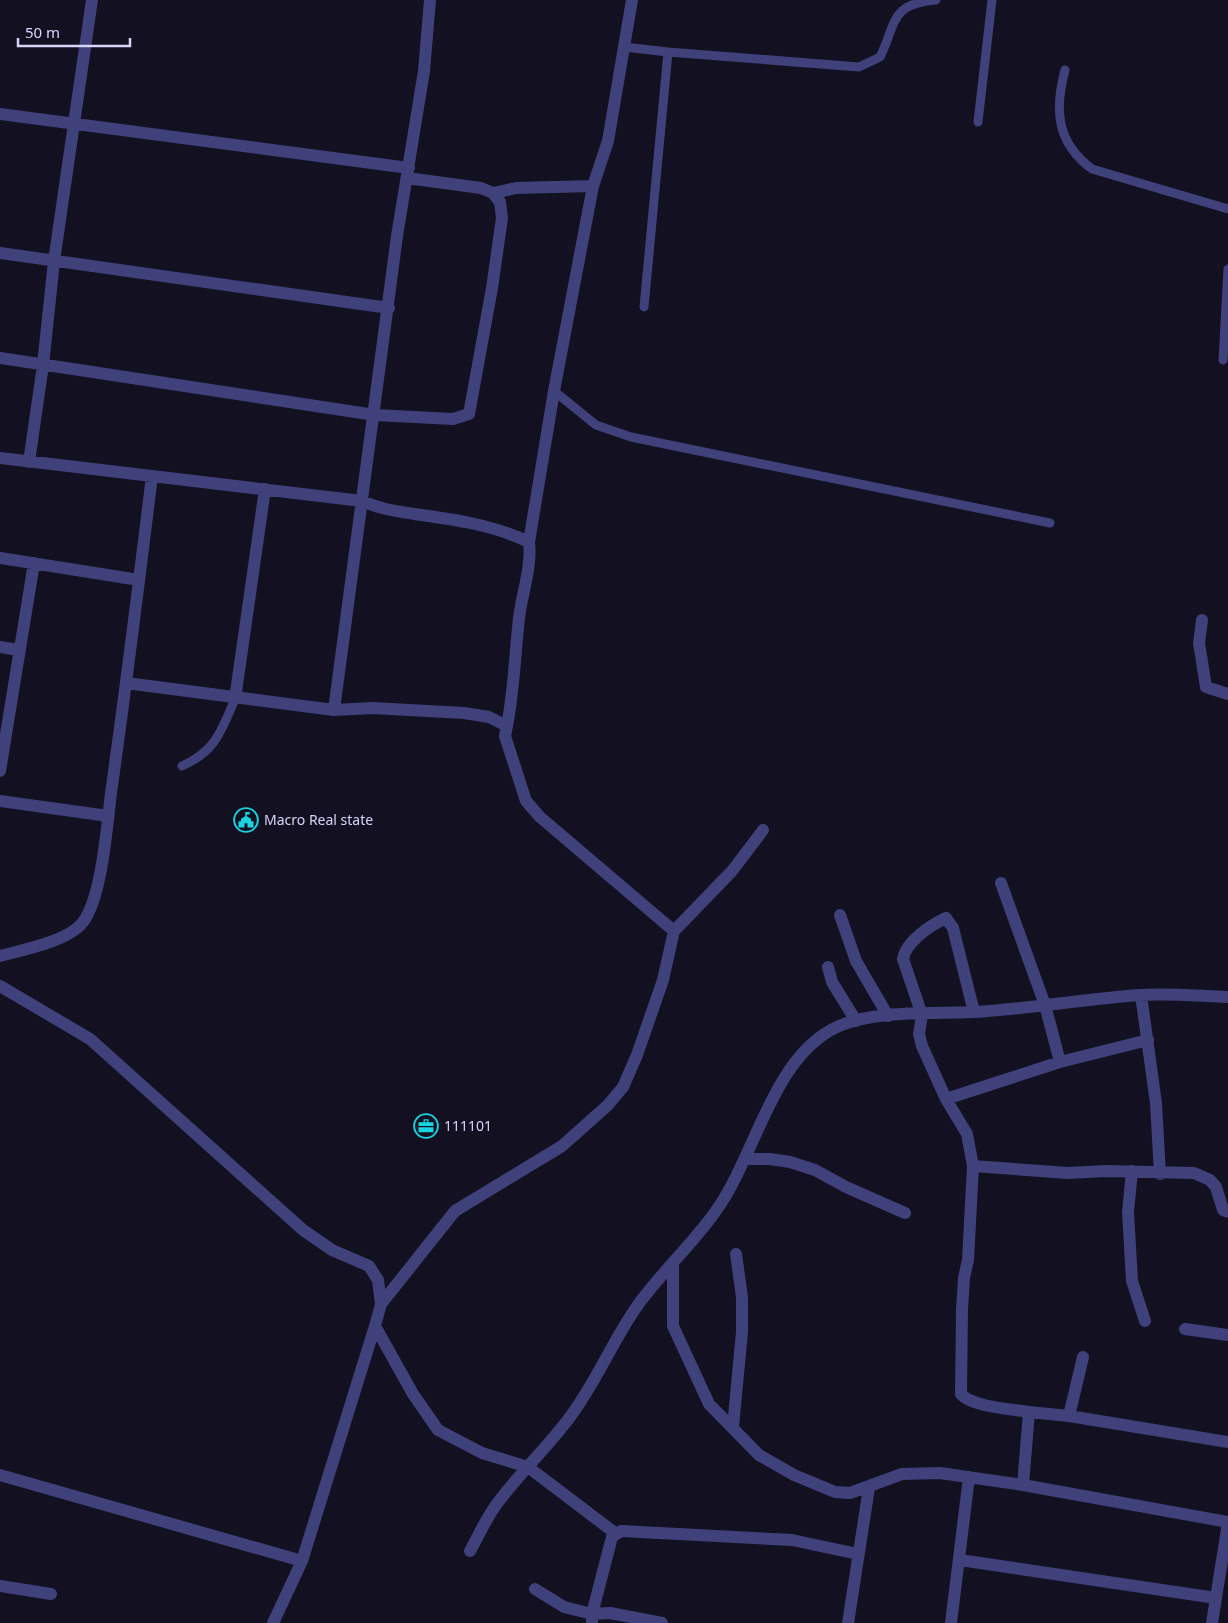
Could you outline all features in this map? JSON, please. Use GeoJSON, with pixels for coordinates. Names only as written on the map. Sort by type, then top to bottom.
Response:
{"type":"FeatureCollection","features":[{"type":"Feature","properties":{"kind":"street"},"geometry":{"type":"LineString","coordinates":[[29,462],[43,365],[54,261],[92,0]]}},
{"type":"Feature","properties":{"kind":"street"},"geometry":{"type":"LineString","coordinates":[[334,710],[375,414],[397,236],[424,70],[430,0]]}},
{"type":"Feature","properties":{"kind":"street"},"geometry":{"type":"LineString","coordinates":[[632,0],[608,141],[593,186],[554,391],[530,542],[529,567],[519,618],[517,658],[505,736],[526,801],[540,817],[674,931]]}},
{"type":"Feature","properties":{"kind":"street"},"geometry":{"type":"LineString","coordinates":[[0,114],[408,173],[466,185],[492,193],[516,188],[593,186]]}},
{"type":"Feature","properties":{"kind":"street"},"geometry":{"type":"LineString","coordinates":[[0,358],[375,414],[454,419],[469,414],[502,218],[500,202],[492,193]]}},
{"type":"Feature","properties":{"kind":"street"},"geometry":{"type":"LineString","coordinates":[[0,253],[389,308]]}},
{"type":"Feature","properties":{"kind":"street"},"geometry":{"type":"LineString","coordinates":[[0,458],[362,501],[389,511],[486,527],[515,535],[530,542]]}},
{"type":"Feature","properties":{"kind":"street"},"geometry":{"type":"LineString","coordinates":[[0,956],[64,936],[82,924],[90,912],[97,884],[108,816],[152,476]]}},
{"type":"Feature","properties":{"kind":"street"},"geometry":{"type":"LineString","coordinates":[[235,699],[265,489]]}},
{"type":"Feature","properties":{"kind":"street"},"geometry":{"type":"LineString","coordinates":[[0,558],[139,580]]}},
{"type":"Feature","properties":{"kind":"street"},"geometry":{"type":"LineString","coordinates":[[0,771],[34,563]]}},
{"type":"Feature","properties":{"kind":"street"},"geometry":{"type":"LineString","coordinates":[[1202,620],[1199,643],[1203,661],[1203,681],[1206,687],[1228,694]]}},
{"type":"Feature","properties":{"kind":"street"},"geometry":{"type":"LineString","coordinates":[[0,647],[19,650]]}},
{"type":"Feature","properties":{"kind":"street"},"geometry":{"type":"LineString","coordinates":[[126,684],[334,710],[373,708],[464,713],[489,717],[507,726]]}},
{"type":"Feature","properties":{"kind":"street"},"geometry":{"type":"LineString","coordinates":[[0,801],[108,816]]}},
{"type":"Feature","properties":{"kind":"street"},"geometry":{"type":"LineString","coordinates":[[274,1623],[302,1561],[381,1304],[405,1271],[455,1211],[562,1146],[608,1105],[623,1087],[637,1055],[663,980],[674,931],[732,870],[763,830]]}},
{"type":"Feature","properties":{"kind":"street"},"geometry":{"type":"LineString","coordinates":[[1001,883],[1045,1005],[1060,1062]]}},
{"type":"Feature","properties":{"kind":"street"},"geometry":{"type":"LineString","coordinates":[[840,915],[856,961],[888,1016]]}},
{"type":"Feature","properties":{"kind":"street"},"geometry":{"type":"LineString","coordinates":[[974,1012],[953,928],[946,918],[918,937],[904,952],[904,959],[922,1015],[919,1034],[922,1046],[946,1099],[967,1134],[973,1166],[968,1260],[964,1278],[962,1310],[961,1394],[965,1399],[982,1404],[1228,1442]]}},
{"type":"Feature","properties":{"kind":"street"},"geometry":{"type":"LineString","coordinates":[[828,967],[832,982],[856,1021]]}},
{"type":"Feature","properties":{"kind":"street"},"geometry":{"type":"LineString","coordinates":[[0,986],[90,1039],[304,1230],[332,1250],[369,1266],[378,1280],[381,1304]]}},
{"type":"Feature","properties":{"kind":"street"},"geometry":{"type":"LineString","coordinates":[[1141,995],[1156,1103],[1160,1174]]}},
{"type":"Feature","properties":{"kind":"street"},"geometry":{"type":"LineString","coordinates":[[470,1551],[498,1502],[579,1403],[623,1326],[724,1198],[745,1160],[776,1092],[790,1068],[827,1033],[839,1026],[856,1021],[888,1016],[974,1012],[1141,995],[1228,996]]}},
{"type":"Feature","properties":{"kind":"street"},"geometry":{"type":"LineString","coordinates":[[946,1099],[1060,1062],[1148,1040]]}},
{"type":"Feature","properties":{"kind":"street"},"geometry":{"type":"LineString","coordinates":[[745,1160],[770,1159],[790,1162],[815,1170],[846,1187],[905,1213]]}},
{"type":"Feature","properties":{"kind":"street"},"geometry":{"type":"LineString","coordinates":[[973,1166],[1068,1173],[1132,1171],[1160,1174],[1194,1173],[1210,1180],[1216,1187],[1223,1210],[1228,1212]]}},
{"type":"Feature","properties":{"kind":"street"},"geometry":{"type":"LineString","coordinates":[[1132,1171],[1128,1212],[1132,1281],[1145,1321]]}},
{"type":"Feature","properties":{"kind":"street"},"geometry":{"type":"LineString","coordinates":[[733,1427],[742,1332],[742,1297],[736,1254]]}},
{"type":"Feature","properties":{"kind":"street"},"geometry":{"type":"LineString","coordinates":[[673,1263],[674,1326],[709,1404],[759,1455],[794,1474],[835,1492],[850,1493],[869,1488],[902,1474],[940,1473],[1023,1485],[1228,1523],[1212,1623]]}},
{"type":"Feature","properties":{"kind":"street"},"geometry":{"type":"LineString","coordinates":[[375,1326],[413,1394],[438,1430],[482,1454],[528,1467],[615,1533]]}},
{"type":"Feature","properties":{"kind":"street"},"geometry":{"type":"LineString","coordinates":[[1185,1329],[1228,1335]]}},
{"type":"Feature","properties":{"kind":"street"},"geometry":{"type":"LineString","coordinates":[[1069,1416],[1082,1357]]}},
{"type":"Feature","properties":{"kind":"street"},"geometry":{"type":"LineString","coordinates":[[1023,1485],[1029,1412]]}},
{"type":"Feature","properties":{"kind":"street"},"geometry":{"type":"LineString","coordinates":[[0,1475],[302,1561]]}},
{"type":"Feature","properties":{"kind":"street"},"geometry":{"type":"LineString","coordinates":[[951,1623],[969,1477]]}},
{"type":"Feature","properties":{"kind":"street"},"geometry":{"type":"LineString","coordinates":[[848,1623],[869,1488]]}},
{"type":"Feature","properties":{"kind":"street"},"geometry":{"type":"LineString","coordinates":[[615,1533],[621,1531],[792,1540],[858,1554]]}},
{"type":"Feature","properties":{"kind":"street"},"geometry":{"type":"LineString","coordinates":[[592,1618],[615,1533]]}},
{"type":"Feature","properties":{"kind":"street"},"geometry":{"type":"LineString","coordinates":[[960,1560],[1216,1598]]}},
{"type":"Feature","properties":{"kind":"street"},"geometry":{"type":"LineString","coordinates":[[0,1586],[51,1594]]}},
{"type":"Feature","properties":{"kind":"street"},"geometry":{"type":"LineString","coordinates":[[535,1590],[564,1607],[592,1618],[610,1613],[662,1623]]}},
{"type":"Feature","properties":{"kind":"lane"},"geometry":{"type":"LineString","coordinates":[[624,47],[858,67],[880,57],[894,21],[908,4],[936,0]]}},
{"type":"Feature","properties":{"kind":"lane"},"geometry":{"type":"LineString","coordinates":[[978,122],[992,0]]}},
{"type":"Feature","properties":{"kind":"lane"},"geometry":{"type":"LineString","coordinates":[[644,307],[668,52]]}},
{"type":"Feature","properties":{"kind":"lane"},"geometry":{"type":"LineString","coordinates":[[1065,70],[1058,96],[1063,135],[1076,158],[1092,169],[1228,209]]}},
{"type":"Feature","properties":{"kind":"lane"},"geometry":{"type":"LineString","coordinates":[[1223,360],[1228,269]]}},
{"type":"Feature","properties":{"kind":"lane"},"geometry":{"type":"LineString","coordinates":[[554,391],[596,425],[632,438],[1050,523]]}},
{"type":"Feature","properties":{"kind":"lane"},"geometry":{"type":"LineString","coordinates":[[182,766],[200,758],[218,738],[235,699]]}},
{"type":"Feature","properties":{"kind":"place","name":"Macro Real state"},"geometry":{"type":"Point","coordinates":[246,820]}},
{"type":"Feature","properties":{"kind":"place","name":"111101"},"geometry":{"type":"Point","coordinates":[426,1126]}}]}
